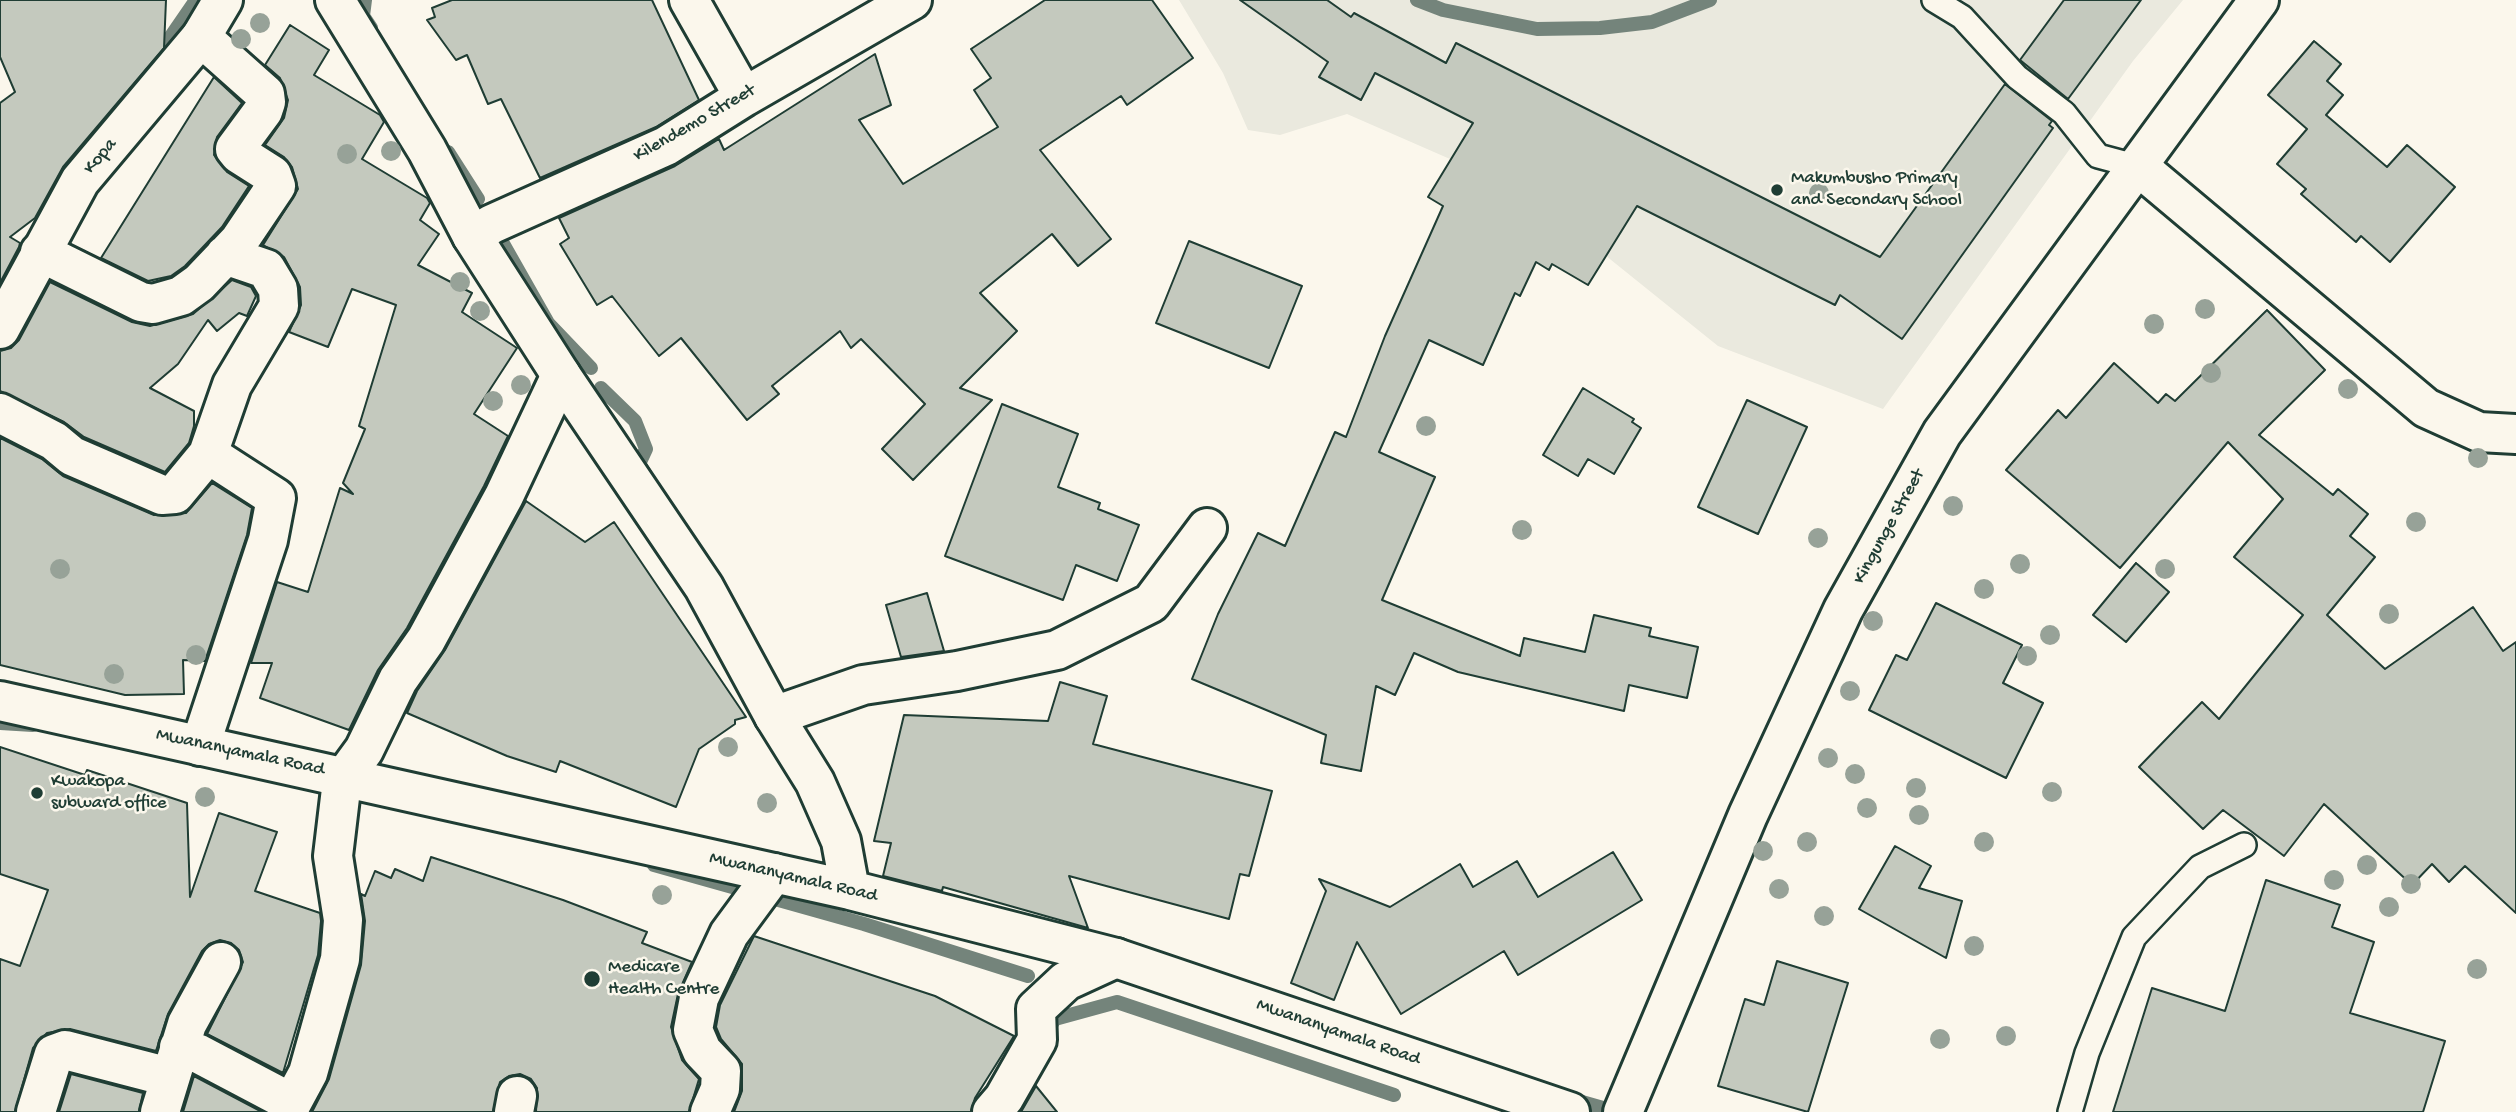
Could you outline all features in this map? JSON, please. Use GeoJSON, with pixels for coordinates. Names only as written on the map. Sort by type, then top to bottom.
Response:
{"type":"FeatureCollection","features":[{"type":"Feature","properties":{"kind":"street","name":"Kopa"},"geometry":{"type":"LineString","coordinates":[[0,329],[80,181],[201,37],[223,0]]}},
{"type":"Feature","properties":{"kind":"street"},"geometry":{"type":"LineString","coordinates":[[335,0],[427,150],[472,236],[561,375],[704,587],[774,716],[815,782],[841,841],[850,890]]}},
{"type":"Feature","properties":{"kind":"street"},"geometry":{"type":"LineString","coordinates":[[689,0],[744,97]]}},
{"type":"Feature","properties":{"kind":"street","name":"Kilendemo Street"},"geometry":{"type":"LineString","coordinates":[[472,236],[492,224],[666,146],[744,97],[912,0]]}},
{"type":"Feature","properties":{"kind":"street","name":"Kingunge Street"},"geometry":{"type":"LineString","coordinates":[[1623,1112],[1748,816],[1843,610],[1942,433],[2259,0]]}},
{"type":"Feature","properties":{"kind":"street"},"geometry":{"type":"LineString","coordinates":[[40,252],[141,302],[153,304],[181,296],[199,283],[262,210],[276,187],[275,179],[235,149],[263,111],[267,102],[265,94],[201,37]]}},
{"type":"Feature","properties":{"kind":"street"},"geometry":{"type":"LineString","coordinates":[[2139,167],[2426,408],[2479,432],[2516,434]]}},
{"type":"Feature","properties":{"kind":"street"},"geometry":{"type":"LineString","coordinates":[[0,413],[54,441],[72,456],[162,495],[175,494],[208,454],[232,385],[279,306],[278,289],[266,269],[225,255]]}},
{"type":"Feature","properties":{"kind":"street"},"geometry":{"type":"LineString","coordinates":[[169,1079],[199,1054],[290,1108],[308,1073],[340,959],[343,919],[333,856],[345,776],[364,750],[398,680],[426,639],[504,496],[561,375]]}},
{"type":"Feature","properties":{"kind":"street"},"geometry":{"type":"LineString","coordinates":[[200,746],[268,540],[276,498],[208,454]]}},
{"type":"Feature","properties":{"kind":"street"},"geometry":{"type":"LineString","coordinates":[[774,716],[863,685],[957,671],[1057,650],[1151,603],[1207,528]]}},
{"type":"Feature","properties":{"kind":"street","name":"Mwananyamala Road"},"geometry":{"type":"LineString","coordinates":[[0,701],[850,890],[1116,958],[1570,1112]]}},
{"type":"Feature","properties":{"kind":"street"},"geometry":{"type":"LineString","coordinates":[[710,1112],[720,1089],[721,1071],[702,1051],[693,1030],[699,998],[729,934],[774,873]]}},
{"type":"Feature","properties":{"kind":"street"},"geometry":{"type":"LineString","coordinates":[[992,1112],[1004,1098],[1037,1040],[1036,1009],[1066,981],[1116,958]]}},
{"type":"Feature","properties":{"kind":"street"},"geometry":{"type":"LineString","coordinates":[[169,1079],[195,1005],[221,962]]}},
{"type":"Feature","properties":{"kind":"street"},"geometry":{"type":"LineString","coordinates":[[36,1112],[54,1054],[65,1050],[169,1079]]}},
{"type":"Feature","properties":{"kind":"lane"},"geometry":{"type":"LineString","coordinates":[[1934,0],[1962,17],[2017,77],[2064,113],[2098,156],[2139,167]]}},
{"type":"Feature","properties":{"kind":"lane"},"geometry":{"type":"LineString","coordinates":[[2070,1112],[2087,1053],[2134,937],[2200,867],[2244,845]]}},
{"type":"Feature","properties":{"kind":"shaded area","name":"Makumbusho Primary and Secondary School"},"geometry":{"type":"Polygon","coordinates":[[[1179,0],[2183,0],[2133,61],[1883,409],[1718,346],[1544,206],[1482,173],[1347,114],[1280,135],[1248,130],[1223,73],[1179,0]]]}},
{"type":"Feature","properties":{"kind":"building"},"geometry":{"type":"Polygon","coordinates":[[[0,0],[166,0],[164,48],[63,167],[35,218],[10,237],[20,243],[0,283],[0,103],[15,92],[0,57],[0,0]]]}},
{"type":"Feature","properties":{"kind":"building"},"geometry":{"type":"Polygon","coordinates":[[[452,0],[652,0],[699,100],[656,127],[540,178],[501,99],[488,104],[467,55],[456,60],[427,20],[435,17],[432,8],[452,0]]]}},
{"type":"Feature","properties":{"kind":"building"},"geometry":{"type":"Polygon","coordinates":[[[1045,0],[1152,0],[1193,58],[1127,105],[1121,96],[1040,150],[1111,239],[1078,266],[1052,234],[980,293],[1017,331],[960,388],[992,400],[913,480],[882,449],[925,404],[861,339],[851,348],[840,331],[772,386],[779,394],[747,420],[681,338],[659,356],[612,296],[597,305],[560,244],[569,238],[559,218],[675,166],[719,139],[724,150],[875,54],[891,105],[859,120],[903,184],[998,127],[974,90],[991,78],[971,49],[1045,0]]]}},
{"type":"Feature","properties":{"kind":"building"},"geometry":{"type":"Polygon","coordinates":[[[1240,0],[1327,0],[1351,17],[1354,13],[1446,63],[1456,43],[1880,257],[2005,84],[2052,121],[2049,125],[2053,128],[1902,339],[1840,295],[1835,305],[1637,206],[1588,285],[1552,264],[1549,270],[1536,262],[1520,296],[1515,293],[1483,365],[1429,340],[1379,452],[1435,477],[1382,600],[1520,656],[1524,638],[1585,652],[1594,615],[1651,628],[1649,636],[1698,647],[1687,698],[1629,685],[1624,711],[1458,672],[1414,653],[1395,695],[1376,686],[1361,771],[1321,763],[1326,735],[1192,679],[1218,614],[1258,533],[1285,546],[1335,432],[1346,437],[1385,336],[1443,206],[1428,197],[1473,123],[1375,73],[1361,100],[1319,77],[1328,62],[1240,0]]]}},
{"type":"Feature","properties":{"kind":"building"},"geometry":{"type":"Polygon","coordinates":[[[2064,0],[2141,0],[2068,99],[2020,60],[2064,0]]]}},
{"type":"Feature","properties":{"kind":"building"},"geometry":{"type":"Polygon","coordinates":[[[290,25],[329,50],[314,75],[380,115],[384,122],[362,159],[427,198],[430,203],[420,220],[439,234],[418,265],[472,293],[462,312],[517,348],[474,414],[508,436],[407,628],[378,670],[349,730],[260,698],[272,663],[251,663],[277,582],[308,592],[340,488],[353,494],[343,483],[365,429],[359,426],[396,305],[352,289],[328,347],[289,332],[301,305],[300,287],[284,257],[263,245],[298,189],[292,167],[284,157],[265,145],[284,118],[288,100],[280,78],[265,65],[290,25]]]}},
{"type":"Feature","properties":{"kind":"building"},"geometry":{"type":"Polygon","coordinates":[[[2314,41],[2341,64],[2327,81],[2343,95],[2326,115],[2387,167],[2407,145],[2455,187],[2390,262],[2361,236],[2356,242],[2301,194],[2306,189],[2277,164],[2307,129],[2268,95],[2314,41]]]}},
{"type":"Feature","properties":{"kind":"building"},"geometry":{"type":"Polygon","coordinates":[[[214,77],[242,103],[217,137],[214,155],[227,172],[249,186],[222,227],[185,266],[171,276],[148,281],[101,258],[214,77]]]}},
{"type":"Feature","properties":{"kind":"building"},"geometry":{"type":"Polygon","coordinates":[[[1189,241],[1302,286],[1269,368],[1156,323],[1189,241]]]}},
{"type":"Feature","properties":{"kind":"building"},"geometry":{"type":"Polygon","coordinates":[[[232,280],[251,287],[256,296],[247,316],[239,313],[217,331],[208,320],[178,364],[150,388],[194,411],[194,426],[189,443],[165,472],[84,437],[64,422],[0,391],[0,351],[11,348],[19,340],[50,282],[132,322],[150,326],[193,314],[232,280]]]}},
{"type":"Feature","properties":{"kind":"building"},"geometry":{"type":"Polygon","coordinates":[[[2267,310],[2325,370],[2259,435],[2333,495],[2338,489],[2368,514],[2350,536],[2375,557],[2327,615],[2385,669],[2473,607],[2503,651],[2516,642],[2516,913],[2465,866],[2449,882],[2432,864],[2412,885],[2324,804],[2284,856],[2223,810],[2203,829],[2139,767],[2202,702],[2219,719],[2303,615],[2234,557],[2283,499],[2228,442],[2120,568],[2006,470],[2058,410],[2066,418],[2114,363],[2158,403],[2166,394],[2175,401],[2267,310]]]}},
{"type":"Feature","properties":{"kind":"building"},"geometry":{"type":"Polygon","coordinates":[[[1583,388],[1634,419],[1632,422],[1641,428],[1614,474],[1588,459],[1578,476],[1543,455],[1583,388]]]}},
{"type":"Feature","properties":{"kind":"building"},"geometry":{"type":"Polygon","coordinates":[[[1747,400],[1807,427],[1758,534],[1698,507],[1747,400]]]}},
{"type":"Feature","properties":{"kind":"building"},"geometry":{"type":"Polygon","coordinates":[[[1002,404],[1078,434],[1058,487],[1100,503],[1098,509],[1139,525],[1117,581],[1076,565],[1063,600],[945,556],[1002,404]]]}},
{"type":"Feature","properties":{"kind":"building"},"geometry":{"type":"Polygon","coordinates":[[[0,438],[42,459],[63,476],[154,515],[186,513],[212,483],[252,508],[247,535],[205,661],[183,660],[184,694],[125,695],[0,665],[0,438]]]}},
{"type":"Feature","properties":{"kind":"building"},"geometry":{"type":"Polygon","coordinates":[[[526,501],[585,542],[614,522],[746,717],[735,720],[735,724],[699,749],[676,807],[560,761],[556,772],[507,756],[407,713],[417,691],[445,650],[526,501]]]}},
{"type":"Feature","properties":{"kind":"building"},"geometry":{"type":"Polygon","coordinates":[[[2136,563],[2169,592],[2126,642],[2093,615],[2136,563]]]}},
{"type":"Feature","properties":{"kind":"building"},"geometry":{"type":"Polygon","coordinates":[[[927,593],[944,651],[901,657],[886,605],[927,593]]]}},
{"type":"Feature","properties":{"kind":"building"},"geometry":{"type":"Polygon","coordinates":[[[1936,603],[2022,645],[2003,683],[2043,703],[2006,778],[1869,710],[1896,655],[1907,660],[1936,603]]]}},
{"type":"Feature","properties":{"kind":"building"},"geometry":{"type":"Polygon","coordinates":[[[1060,682],[1107,696],[1093,744],[1272,791],[1249,876],[1240,874],[1229,919],[1069,876],[1088,928],[943,887],[942,891],[883,876],[891,843],[874,841],[904,715],[1048,721],[1060,682]]]}},
{"type":"Feature","properties":{"kind":"building"},"geometry":{"type":"Polygon","coordinates":[[[0,747],[85,775],[87,770],[187,803],[190,897],[219,813],[277,832],[255,891],[320,913],[321,921],[318,955],[283,1073],[207,1034],[243,962],[239,950],[231,943],[220,940],[209,944],[202,951],[168,1014],[156,1051],[70,1029],[47,1033],[33,1048],[15,1112],[0,1112],[0,959],[20,966],[48,890],[0,874],[0,747]]]}},
{"type":"Feature","properties":{"kind":"building"},"geometry":{"type":"Polygon","coordinates":[[[1895,846],[1931,866],[1919,888],[1962,901],[1946,958],[1859,909],[1895,846]]]}},
{"type":"Feature","properties":{"kind":"building"},"geometry":{"type":"Polygon","coordinates":[[[1613,852],[1642,900],[1518,975],[1504,951],[1401,1014],[1357,942],[1334,1000],[1291,983],[1326,891],[1319,879],[1390,907],[1460,864],[1473,887],[1517,861],[1538,897],[1613,852]]]}},
{"type":"Feature","properties":{"kind":"building"},"geometry":{"type":"Polygon","coordinates":[[[431,857],[563,900],[647,932],[642,943],[692,962],[678,994],[671,1027],[682,1060],[699,1079],[689,1112],[536,1112],[537,1088],[531,1079],[520,1074],[509,1076],[500,1082],[493,1112],[312,1112],[329,1079],[361,965],[365,921],[361,894],[365,896],[375,871],[391,878],[395,869],[423,881],[431,857]]]}},
{"type":"Feature","properties":{"kind":"building"},"geometry":{"type":"Polygon","coordinates":[[[2266,880],[2340,905],[2332,927],[2374,942],[2350,1013],[2445,1041],[2423,1112],[2113,1112],[2152,988],[2225,1011],[2266,880]]]}},
{"type":"Feature","properties":{"kind":"building"},"geometry":{"type":"Polygon","coordinates":[[[754,936],[935,996],[1014,1036],[975,1098],[971,1112],[734,1112],[742,1091],[742,1064],[721,1039],[716,1027],[720,1005],[754,936]]]}},
{"type":"Feature","properties":{"kind":"building"},"geometry":{"type":"Polygon","coordinates":[[[1777,961],[1848,983],[1808,1112],[1718,1086],[1745,999],[1764,1005],[1777,961]]]}},
{"type":"Feature","properties":{"kind":"building"},"geometry":{"type":"Polygon","coordinates":[[[71,1074],[143,1093],[139,1112],[59,1112],[71,1074]]]}},
{"type":"Feature","properties":{"kind":"building"},"geometry":{"type":"Polygon","coordinates":[[[194,1076],[262,1112],[183,1112],[194,1076]]]}},
{"type":"Feature","properties":{"kind":"building"},"geometry":{"type":"Polygon","coordinates":[[[1036,1086],[1057,1112],[1021,1112],[1036,1086]]]}},
{"type":"Feature","properties":{"kind":"waterway"},"geometry":{"type":"LineString","coordinates":[[134,90],[196,0]]}},
{"type":"Feature","properties":{"kind":"waterway"},"geometry":{"type":"LineString","coordinates":[[365,0],[363,16],[371,28]]}},
{"type":"Feature","properties":{"kind":"waterway"},"geometry":{"type":"LineString","coordinates":[[1417,0],[1443,10],[1537,29],[1600,28],[1652,22],[1710,0]]}},
{"type":"Feature","properties":{"kind":"waterway"},"geometry":{"type":"LineString","coordinates":[[448,152],[478,199]]}},
{"type":"Feature","properties":{"kind":"waterway"},"geometry":{"type":"LineString","coordinates":[[493,226],[548,323],[591,368]]}},
{"type":"Feature","properties":{"kind":"waterway"},"geometry":{"type":"LineString","coordinates":[[601,388],[635,421],[646,449],[639,464],[646,475]]}},
{"type":"Feature","properties":{"kind":"waterway"},"geometry":{"type":"LineString","coordinates":[[0,723],[33,725]]}},
{"type":"Feature","properties":{"kind":"waterway"},"geometry":{"type":"LineString","coordinates":[[654,865],[864,924],[1028,976]]}},
{"type":"Feature","properties":{"kind":"waterway"},"geometry":{"type":"LineString","coordinates":[[1044,1035],[1055,1019],[1117,1002],[1394,1095]]}},
{"type":"Feature","properties":{"kind":"waterway"},"geometry":{"type":"LineString","coordinates":[[1568,1098],[1617,1112]]}},
{"type":"Feature","properties":{"kind":"place","name":"Makumbusho Primary and Secondary School"},"geometry":{"type":"Point","coordinates":[1777,190]}},
{"type":"Feature","properties":{"kind":"place","name":"Kwakopa subward office"},"geometry":{"type":"Point","coordinates":[37,793]}},
{"type":"Feature","properties":{"kind":"place","name":"Medicare Health Centre"},"geometry":{"type":"Point","coordinates":[592,979]}}]}
